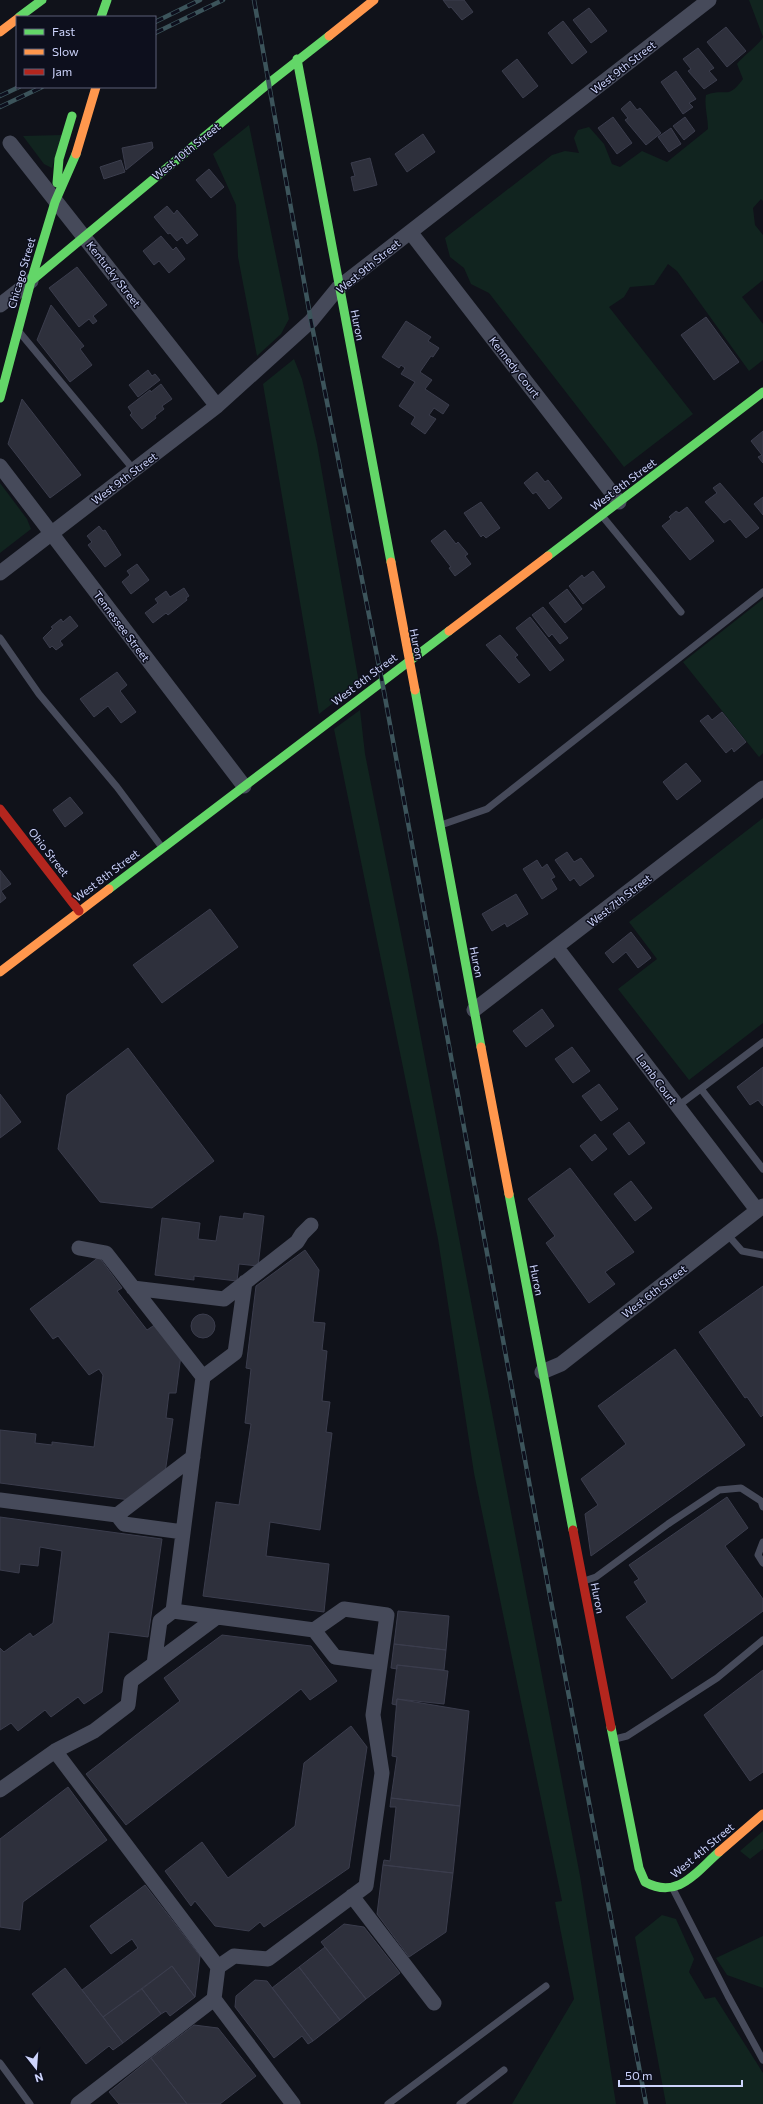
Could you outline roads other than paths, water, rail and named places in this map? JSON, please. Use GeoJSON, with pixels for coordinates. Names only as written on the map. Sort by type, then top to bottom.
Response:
{"type":"FeatureCollection","features":[{"type":"Feature","properties":{"kind":"street"},"geometry":{"type":"LineString","coordinates":[[102,16],[107,0]]}},
{"type":"Feature","properties":{"kind":"street","name":"West 10th Street"},"geometry":{"type":"LineString","coordinates":[[0,304],[31,281],[83,235],[297,59],[374,0]]}},
{"type":"Feature","properties":{"kind":"street","name":"West 9th Street"},"geometry":{"type":"LineString","coordinates":[[0,573],[217,406],[311,321],[338,288],[411,233],[709,0]]}},
{"type":"Feature","properties":{"kind":"street"},"geometry":{"type":"LineString","coordinates":[[20,16],[39,1]]}},
{"type":"Feature","properties":{"kind":"street"},"geometry":{"type":"LineString","coordinates":[[0,32],[16,20]]}},
{"type":"Feature","properties":{"kind":"street","name":"Huron"},"geometry":{"type":"LineString","coordinates":[[297,59],[338,288],[542,1372],[639,1868]]}},
{"type":"Feature","properties":{"kind":"street","name":"Chicago Street"},"geometry":{"type":"LineString","coordinates":[[54,202],[74,161],[96,88]]}},
{"type":"Feature","properties":{"kind":"street","name":"Chicago Street"},"geometry":{"type":"LineString","coordinates":[[0,398],[54,202],[59,159],[74,109]]}},
{"type":"Feature","properties":{"kind":"street","name":"Kentucky Street"},"geometry":{"type":"LineString","coordinates":[[10,143],[54,202],[83,235],[217,406]]}},
{"type":"Feature","properties":{"kind":"street","name":"Kennedy Court"},"geometry":{"type":"LineString","coordinates":[[411,233],[619,502]]}},
{"type":"Feature","properties":{"kind":"street","name":"West 8th Street"},"geometry":{"type":"LineString","coordinates":[[0,972],[763,392]]}},
{"type":"Feature","properties":{"kind":"street","name":"Tennessee Street"},"geometry":{"type":"LineString","coordinates":[[0,466],[244,786]]}},
{"type":"Feature","properties":{"kind":"street","name":"West 7th Street"},"geometry":{"type":"LineString","coordinates":[[474,1010],[557,948],[763,788]]}},
{"type":"Feature","properties":{"kind":"street","name":"Ohio Street"},"geometry":{"type":"LineString","coordinates":[[0,809],[79,911]]}},
{"type":"Feature","properties":{"kind":"street","name":"Lamb Court"},"geometry":{"type":"LineString","coordinates":[[557,948],[678,1106],[760,1208]]}},
{"type":"Feature","properties":{"kind":"street","name":"West 6th Street"},"geometry":{"type":"LineString","coordinates":[[542,1372],[561,1364],[760,1208]]}},
{"type":"Feature","properties":{"kind":"street"},"geometry":{"type":"LineString","coordinates":[[133,1288],[224,1299],[297,1242],[302,1234],[311,1226]]}},
{"type":"Feature","properties":{"kind":"street"},"geometry":{"type":"LineString","coordinates":[[79,1248],[106,1252],[203,1377]]}},
{"type":"Feature","properties":{"kind":"street"},"geometry":{"type":"LineString","coordinates":[[173,1612],[203,1377],[234,1353],[245,1282]]}},
{"type":"Feature","properties":{"kind":"street"},"geometry":{"type":"LineString","coordinates":[[0,1500],[117,1515],[193,1457]]}},
{"type":"Feature","properties":{"kind":"street"},"geometry":{"type":"LineString","coordinates":[[117,1515],[124,1524],[183,1532]]}},
{"type":"Feature","properties":{"kind":"street"},"geometry":{"type":"LineString","coordinates":[[154,1664],[160,1621],[173,1612],[314,1630],[344,1609],[387,1615],[373,1715],[382,1773],[366,1886],[268,1959],[234,1956],[218,1967]]}},
{"type":"Feature","properties":{"kind":"street"},"geometry":{"type":"LineString","coordinates":[[0,1790],[55,1751],[94,1732],[128,1705],[131,1681],[217,1617]]}},
{"type":"Feature","properties":{"kind":"street"},"geometry":{"type":"LineString","coordinates":[[314,1630],[334,1657],[380,1663]]}},
{"type":"Feature","properties":{"kind":"street"},"geometry":{"type":"LineString","coordinates":[[55,1751],[218,1967],[214,1999],[293,2104]]}},
{"type":"Feature","properties":{"kind":"street","name":"West 4th Street"},"geometry":{"type":"LineString","coordinates":[[639,1868],[645,1882],[663,1890],[673,1889],[682,1884],[763,1814]]}},
{"type":"Feature","properties":{"kind":"street"},"geometry":{"type":"LineString","coordinates":[[352,1896],[434,2003]]}},
{"type":"Feature","properties":{"kind":"street"},"geometry":{"type":"LineString","coordinates":[[78,2104],[214,1999]]}},
{"type":"Feature","properties":{"kind":"lane"},"geometry":{"type":"LineString","coordinates":[[18,331],[134,470]]}},
{"type":"Feature","properties":{"kind":"lane"},"geometry":{"type":"LineString","coordinates":[[602,515],[680,612]]}},
{"type":"Feature","properties":{"kind":"lane"},"geometry":{"type":"LineString","coordinates":[[439,826],[488,809],[763,592]]}},
{"type":"Feature","properties":{"kind":"lane"},"geometry":{"type":"LineString","coordinates":[[0,638],[40,694],[117,787],[162,848]]}},
{"type":"Feature","properties":{"kind":"lane"},"geometry":{"type":"LineString","coordinates":[[678,1106],[763,1042]]}},
{"type":"Feature","properties":{"kind":"lane"},"geometry":{"type":"LineString","coordinates":[[701,1089],[763,1168]]}},
{"type":"Feature","properties":{"kind":"lane"},"geometry":{"type":"LineString","coordinates":[[727,1234],[742,1251],[763,1255]]}},
{"type":"Feature","properties":{"kind":"lane"},"geometry":{"type":"LineString","coordinates":[[583,1582],[596,1577],[668,1524],[719,1490],[741,1488],[761,1501],[763,1507]]}},
{"type":"Feature","properties":{"kind":"lane"},"geometry":{"type":"LineString","coordinates":[[763,1542],[758,1555],[763,1563]]}},
{"type":"Feature","properties":{"kind":"lane"},"geometry":{"type":"LineString","coordinates":[[613,1740],[627,1736],[717,1678],[763,1640]]}},
{"type":"Feature","properties":{"kind":"lane"},"geometry":{"type":"LineString","coordinates":[[673,1889],[763,2060]]}},
{"type":"Feature","properties":{"kind":"lane"},"geometry":{"type":"LineString","coordinates":[[388,2104],[546,1986]]}},
{"type":"Feature","properties":{"kind":"lane"},"geometry":{"type":"LineString","coordinates":[[0,2064],[30,2104]]}},
{"type":"Feature","properties":{"kind":"lane"},"geometry":{"type":"LineString","coordinates":[[460,2104],[504,2070]]}},
{"type":"Feature","properties":{"kind":"railway"},"geometry":{"type":"LineString","coordinates":[[156,22],[200,0]]}},
{"type":"Feature","properties":{"kind":"railway"},"geometry":{"type":"LineString","coordinates":[[156,33],[223,0]]}},
{"type":"Feature","properties":{"kind":"railway"},"geometry":{"type":"LineString","coordinates":[[254,0],[311,321],[382,681],[550,1596],[646,2104]]}},
{"type":"Feature","properties":{"kind":"railway"},"geometry":{"type":"LineString","coordinates":[[0,96],[17,88]]}},
{"type":"Feature","properties":{"kind":"railway"},"geometry":{"type":"LineString","coordinates":[[0,107],[40,88]]}}]}
